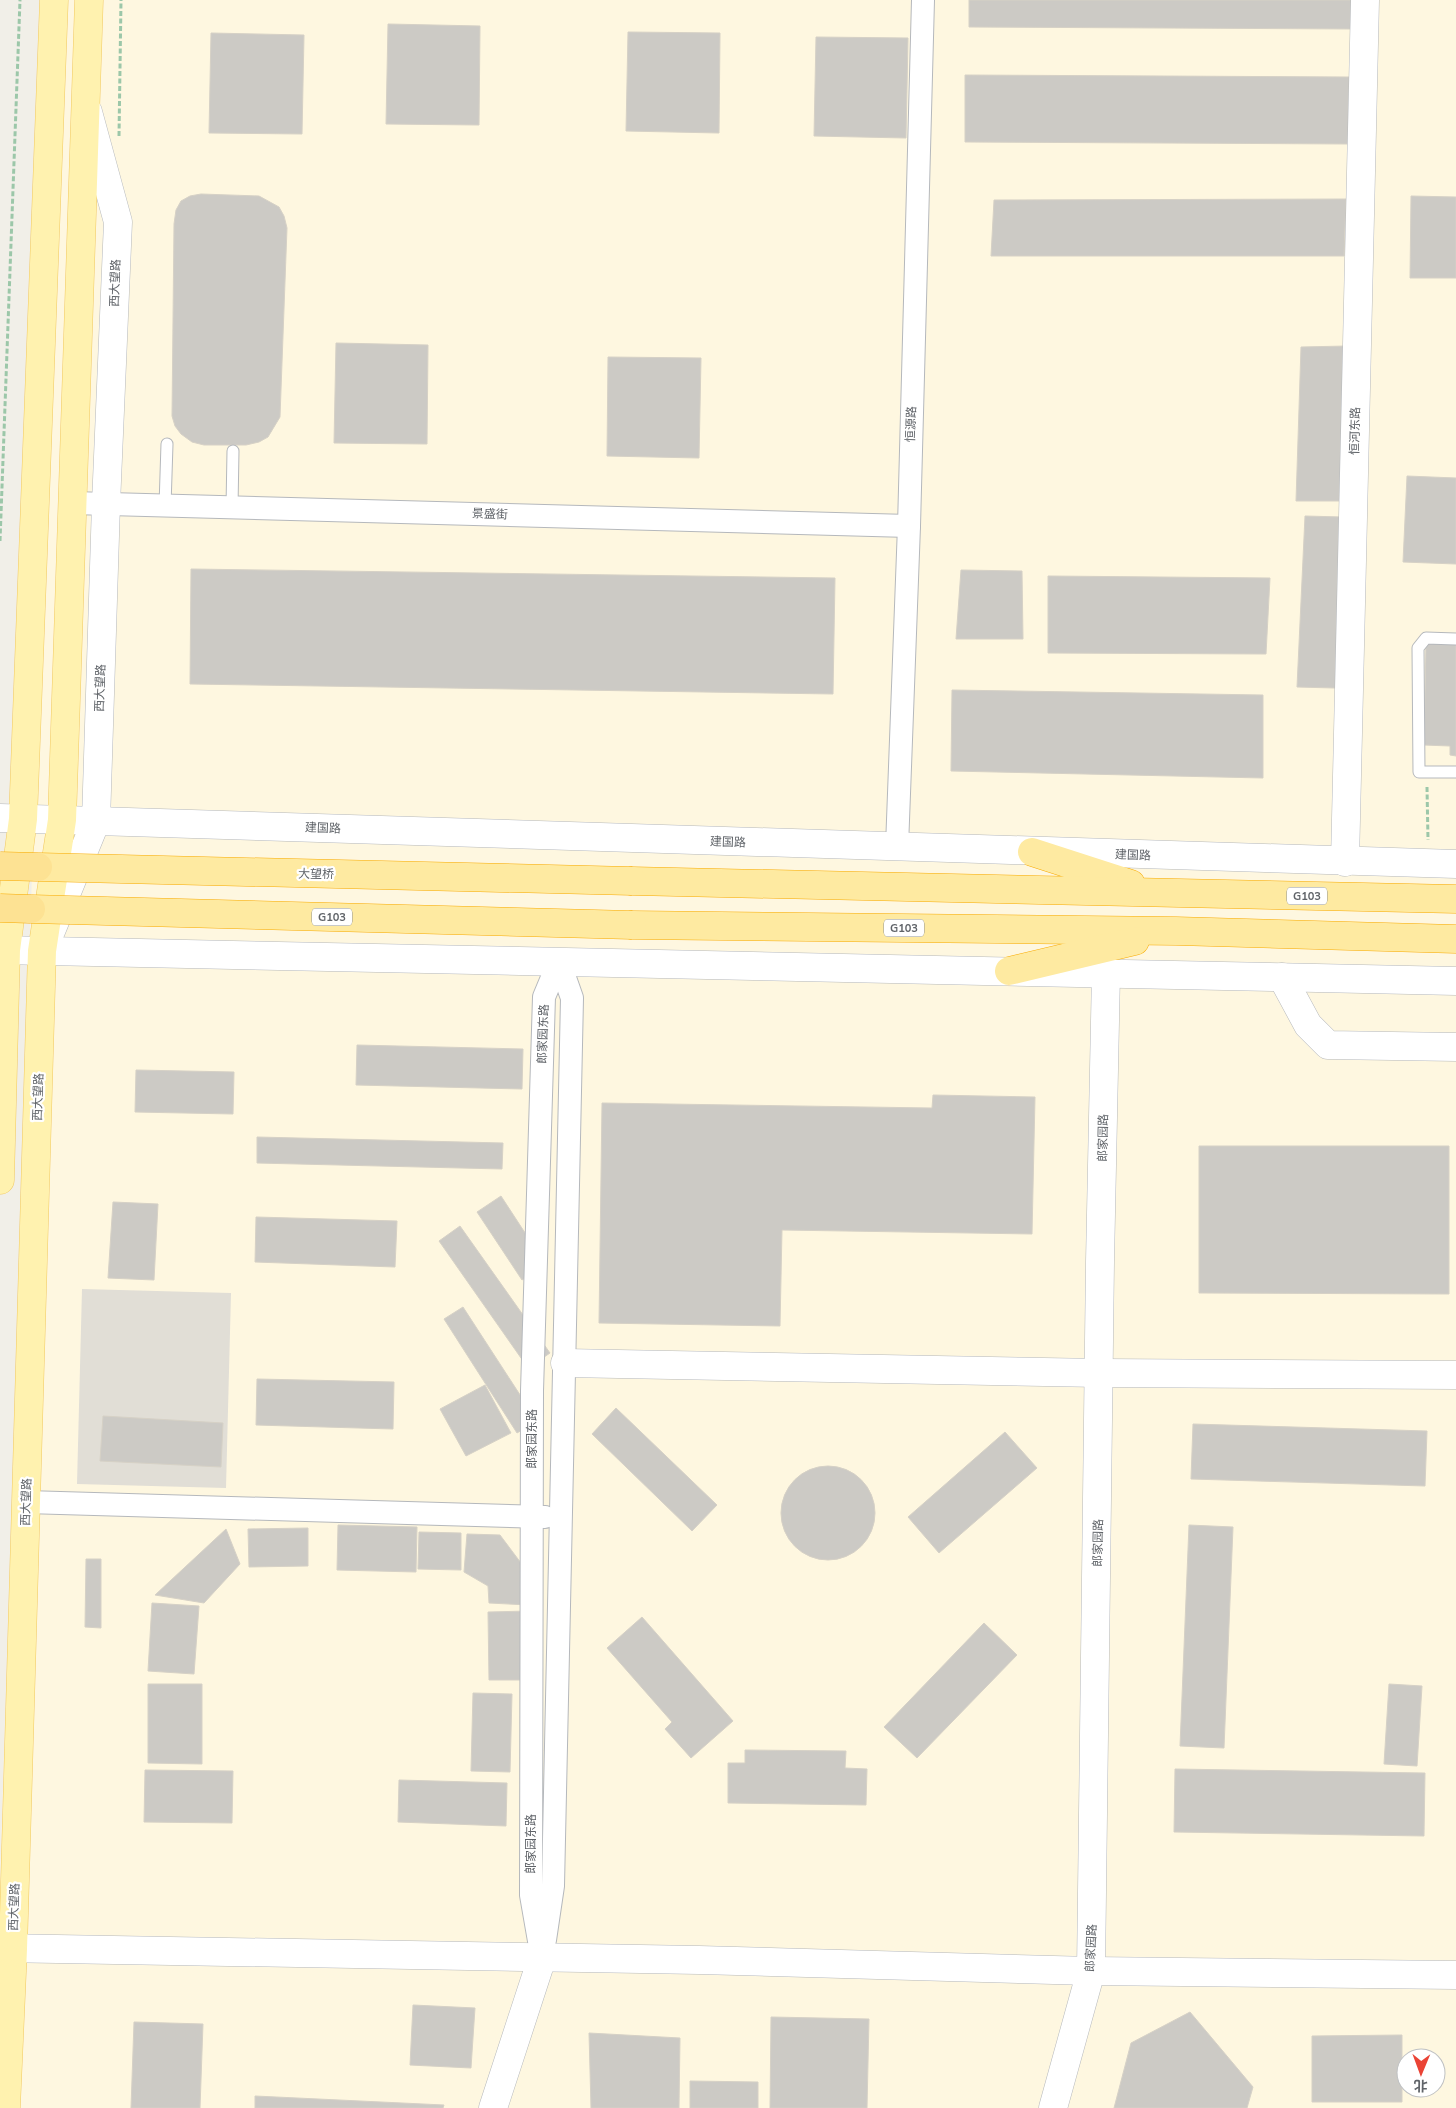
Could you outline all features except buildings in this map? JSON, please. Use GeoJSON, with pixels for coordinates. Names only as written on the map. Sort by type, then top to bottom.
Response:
{"type":"FeatureCollection","features":[{"type":"Feature","properties":{"kind":"highway"},"geometry":{"type":"LineString","coordinates":[[1032,852],[1159,893]]}},
{"type":"Feature","properties":{"kind":"highway","name":"大望桥"},"geometry":{"type":"LineString","coordinates":[[0,866],[1159,893]]}},
{"type":"Feature","properties":{"kind":"highway","name":"G103"},"geometry":{"type":"LineString","coordinates":[[1159,893],[1456,899]]}},
{"type":"Feature","properties":{"kind":"highway","name":"G103"},"geometry":{"type":"LineString","coordinates":[[0,908],[632,925],[1176,931],[1456,939]]}},
{"type":"Feature","properties":{"kind":"highway"},"geometry":{"type":"LineString","coordinates":[[1009,971],[1176,931]]}},
{"type":"Feature","properties":{"kind":"main road"},"geometry":{"type":"LineString","coordinates":[[0,1180],[3,950],[54,0]]}},
{"type":"Feature","properties":{"kind":"main road","name":"西大望路"},"geometry":{"type":"LineString","coordinates":[[6,2108],[9,1751],[26,1502],[42,951],[62,820],[88,0]]}},
{"type":"Feature","properties":{"kind":"street","name":"恒源路"},"geometry":{"type":"LineString","coordinates":[[897,847],[909,526],[923,0]]}},
{"type":"Feature","properties":{"kind":"street","name":"恒河东路"},"geometry":{"type":"LineString","coordinates":[[1345,862],[1365,0]]}},
{"type":"Feature","properties":{"kind":"street","name":"西大望路"},"geometry":{"type":"LineString","coordinates":[[42,951],[96,821],[106,504],[118,222],[85,101]]}},
{"type":"Feature","properties":{"kind":"street","name":"景盛街"},"geometry":{"type":"LineString","coordinates":[[72,503],[909,526]]}},
{"type":"Feature","properties":{"kind":"street","name":"建国路"},"geometry":{"type":"LineString","coordinates":[[11,818],[1345,862],[1456,864]]}},
{"type":"Feature","properties":{"kind":"street"},"geometry":{"type":"LineString","coordinates":[[3,950],[1456,981]]}},
{"type":"Feature","properties":{"kind":"street","name":"郎家园东路"},"geometry":{"type":"LineString","coordinates":[[493,2108],[542,1958],[553,1886],[572,998],[559,962]]}},
{"type":"Feature","properties":{"kind":"street","name":"郎家园东路"},"geometry":{"type":"LineString","coordinates":[[542,1958],[531,1895],[532,1391],[544,997],[559,962]]}},
{"type":"Feature","properties":{"kind":"street","name":"郎家园路"},"geometry":{"type":"LineString","coordinates":[[1053,2108],[1091,1972],[1100,1262],[1106,974]]}},
{"type":"Feature","properties":{"kind":"street"},"geometry":{"type":"LineString","coordinates":[[1282,977],[1308,1025],[1328,1044],[1456,1047]]}},
{"type":"Feature","properties":{"kind":"street"},"geometry":{"type":"LineString","coordinates":[[565,1363],[1100,1373],[1456,1376]]}},
{"type":"Feature","properties":{"kind":"street"},"geometry":{"type":"LineString","coordinates":[[26,1502],[561,1518]]}},
{"type":"Feature","properties":{"kind":"street"},"geometry":{"type":"LineString","coordinates":[[6,1949],[699,1960],[1091,1972],[1456,1975]]}},
{"type":"Feature","properties":{"kind":"lane"},"geometry":{"type":"LineString","coordinates":[[164,506],[167,444]]}},
{"type":"Feature","properties":{"kind":"lane"},"geometry":{"type":"LineString","coordinates":[[232,507],[233,451]]}},
{"type":"Feature","properties":{"kind":"lane"},"geometry":{"type":"LineString","coordinates":[[1456,639],[1426,638],[1418,648],[1419,772],[1456,772]]}},
{"type":"Feature","properties":{"kind":"path"},"geometry":{"type":"LineString","coordinates":[[0,541],[20,0]]}},
{"type":"Feature","properties":{"kind":"path"},"geometry":{"type":"LineString","coordinates":[[119,142],[121,0]]}},
{"type":"Feature","properties":{"kind":"path"},"geometry":{"type":"LineString","coordinates":[[1427,772],[1429,863]]}},
{"type":"Feature","properties":{"kind":"shaded area"},"geometry":{"type":"Polygon","coordinates":[[[55,0],[1456,0],[1456,2108],[0,2108],[0,1881],[31,909],[55,0]]]}},
{"type":"Feature","properties":{"kind":"shaded area"},"geometry":{"type":"Polygon","coordinates":[[[82,1289],[231,1293],[226,1488],[77,1484],[82,1289]]]}}]}
